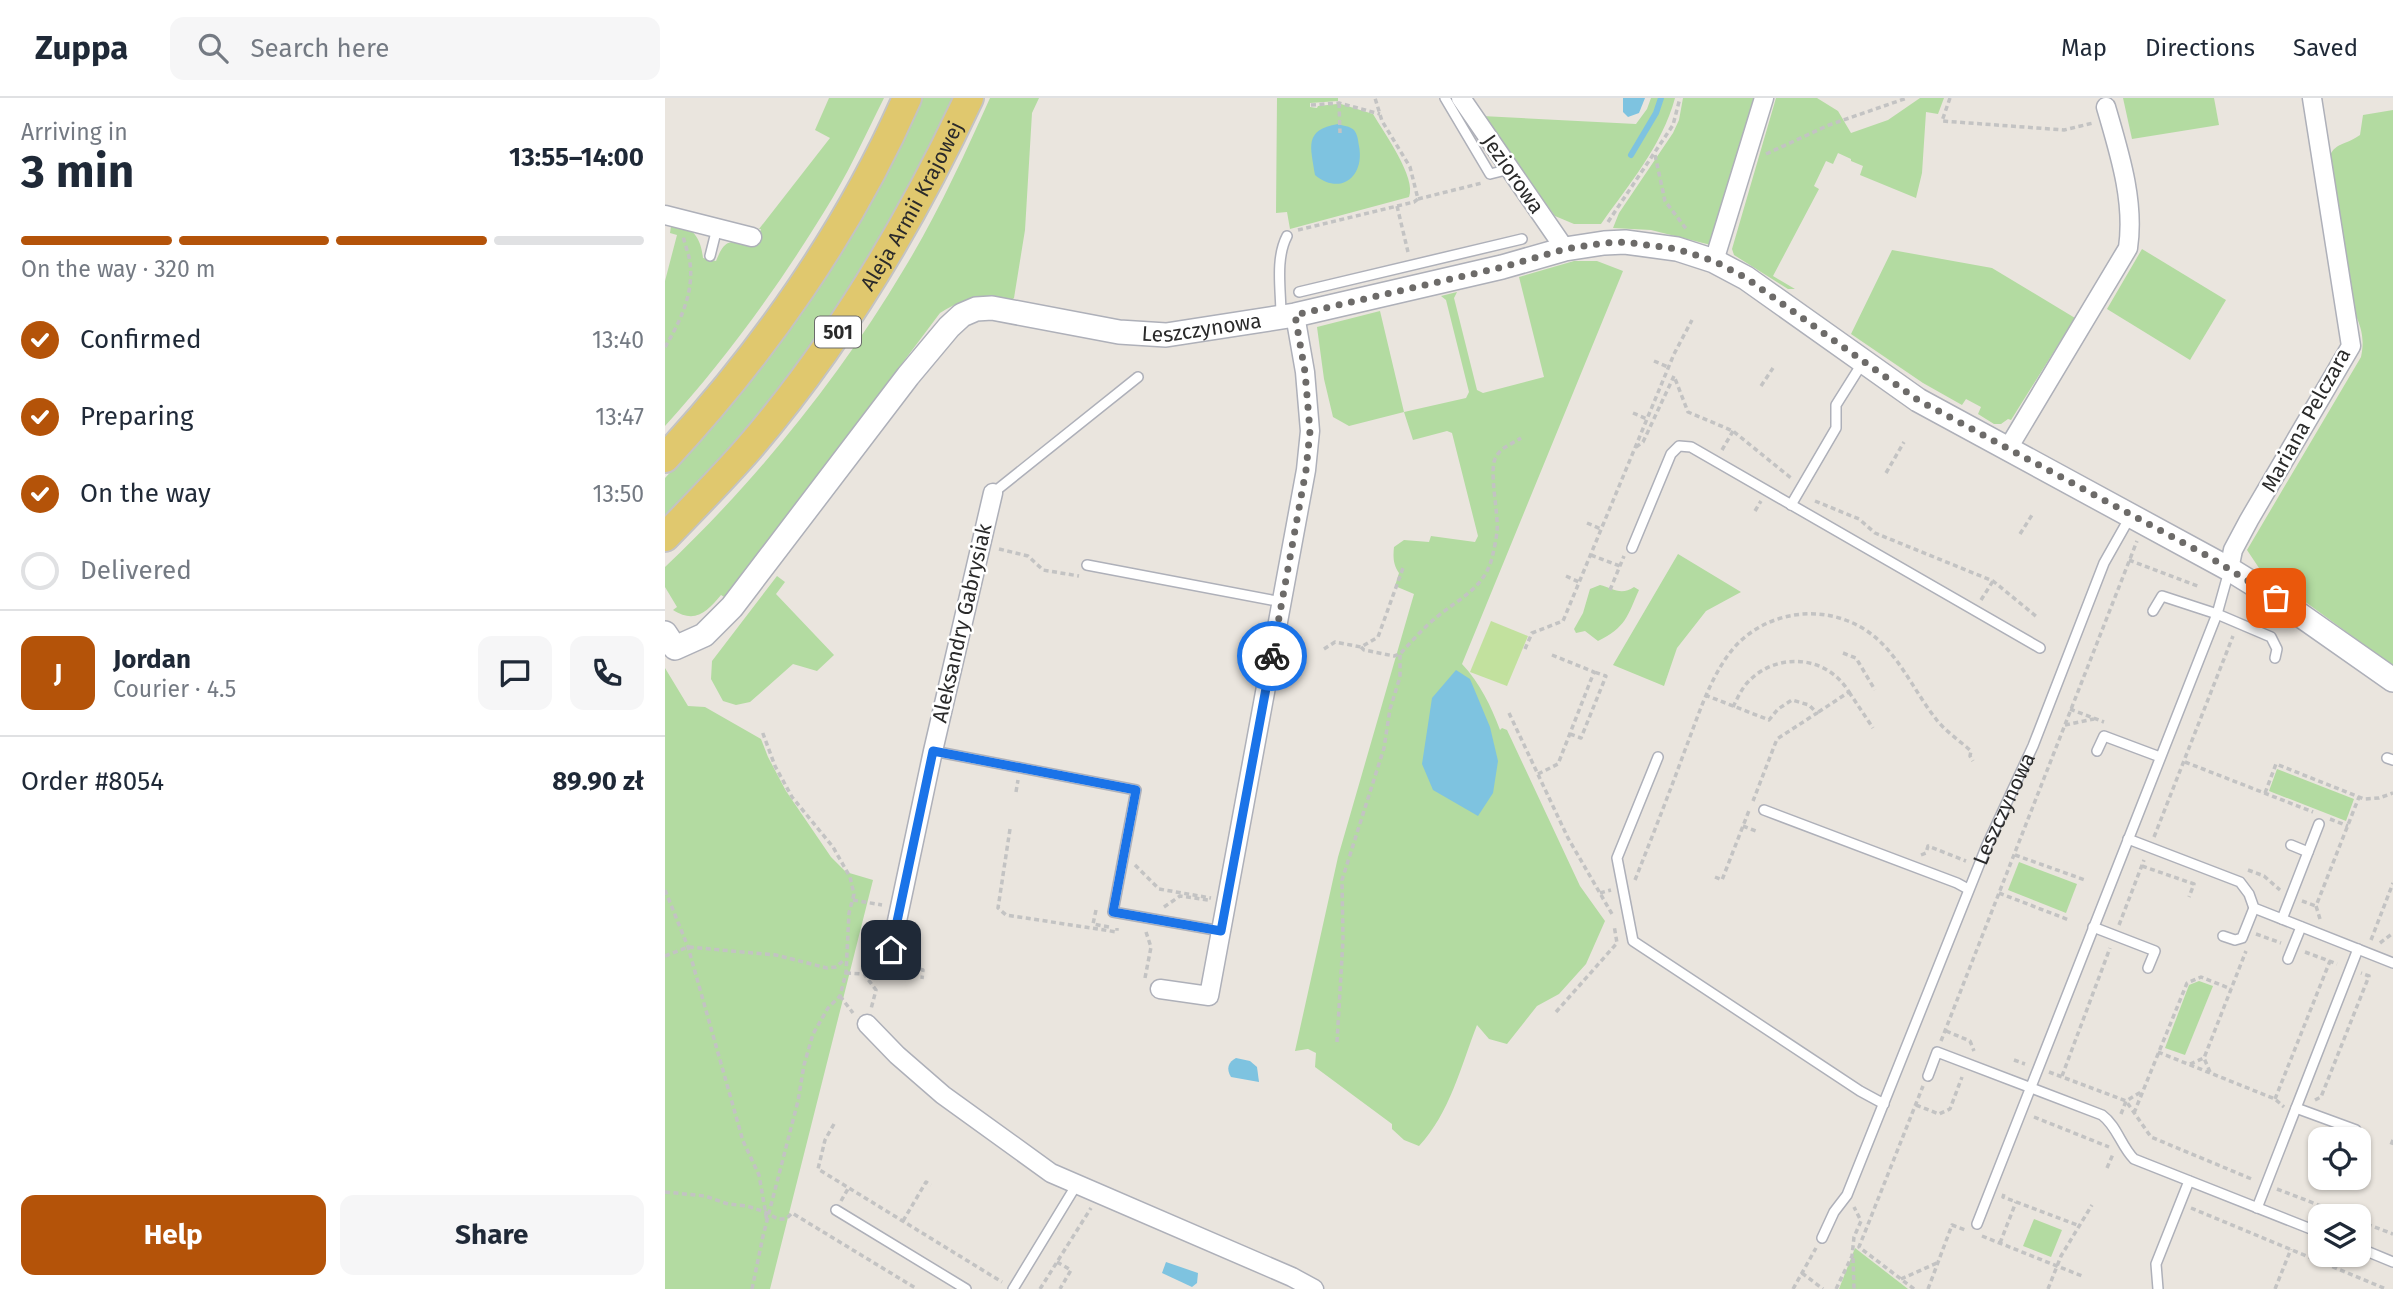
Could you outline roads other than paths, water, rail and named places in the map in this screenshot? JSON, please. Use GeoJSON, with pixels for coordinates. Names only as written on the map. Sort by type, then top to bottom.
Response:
{"type":"FeatureCollection","features":[{"type":"Feature","properties":{"kind":"main road","name":"501"},"geometry":{"type":"LineString","coordinates":[[665,458],[737,374],[798,291],[864,184],[907,98]]}},
{"type":"Feature","properties":{"kind":"main road","name":"Aleja Armii Krajowej"},"geometry":{"type":"LineString","coordinates":[[665,537],[748,449],[842,326],[883,263],[928,184],[969,98]]}},
{"type":"Feature","properties":{"kind":"street","name":"Jeziorowa"},"geometry":{"type":"LineString","coordinates":[[1461,98],[1565,249]]}},
{"type":"Feature","properties":{"kind":"street"},"geometry":{"type":"LineString","coordinates":[[1714,261],[1764,98]]}},
{"type":"Feature","properties":{"kind":"street","name":"Mariana Pelczara"},"geometry":{"type":"LineString","coordinates":[[2229,569],[2234,550],[2249,520],[2351,346],[2312,98]]}},
{"type":"Feature","properties":{"kind":"street"},"geometry":{"type":"LineString","coordinates":[[2007,450],[2128,248],[2130,205],[2106,107]]}},
{"type":"Feature","properties":{"kind":"street"},"geometry":{"type":"LineString","coordinates":[[665,215],[752,237]]}},
{"type":"Feature","properties":{"kind":"street","name":"Leszczynowa"},"geometry":{"type":"LineString","coordinates":[[665,633],[675,648],[704,635],[732,607],[908,376],[949,327],[976,309],[992,308],[1119,332],[1166,335],[1288,317],[1500,256],[1625,242],[1677,249],[1714,261],[1746,278],[1918,400],[2229,569],[2276,598],[2393,680]]}},
{"type":"Feature","properties":{"kind":"street"},"geometry":{"type":"LineString","coordinates":[[1160,989],[1209,996],[1306,470],[1310,431],[1305,372],[1288,317]]}},
{"type":"Feature","properties":{"kind":"street","name":"Aleksandry Gabrysiak"},"geometry":{"type":"LineString","coordinates":[[889,959],[933,751],[993,493]]}},
{"type":"Feature","properties":{"kind":"street"},"geometry":{"type":"LineString","coordinates":[[867,1024],[897,1055],[943,1095],[1051,1172],[1314,1289]]}},
{"type":"Feature","properties":{"kind":"lane"},"geometry":{"type":"LineString","coordinates":[[1445,98],[1490,174],[1510,169]]}},
{"type":"Feature","properties":{"kind":"lane"},"geometry":{"type":"LineString","coordinates":[[710,256],[717,228]]}},
{"type":"Feature","properties":{"kind":"lane"},"geometry":{"type":"LineString","coordinates":[[1287,236],[1280,260],[1288,317]]}},
{"type":"Feature","properties":{"kind":"lane"},"geometry":{"type":"LineString","coordinates":[[1299,292],[1500,256],[1522,239]]}},
{"type":"Feature","properties":{"kind":"lane"},"geometry":{"type":"LineString","coordinates":[[1791,505],[1836,428],[1836,405],[1863,362]]}},
{"type":"Feature","properties":{"kind":"lane"},"geometry":{"type":"LineString","coordinates":[[993,493],[1137,377]]}},
{"type":"Feature","properties":{"kind":"lane"},"geometry":{"type":"LineString","coordinates":[[1629,550],[1671,454],[1679,446],[1691,447],[2040,648]]}},
{"type":"Feature","properties":{"kind":"lane","name":"Leszczynowa"},"geometry":{"type":"LineString","coordinates":[[1822,1238],[1834,1212],[1847,1195],[1968,890],[2032,746],[2105,563],[2131,516]]}},
{"type":"Feature","properties":{"kind":"lane"},"geometry":{"type":"LineString","coordinates":[[1087,565],[1282,603]]}},
{"type":"Feature","properties":{"kind":"lane"},"geometry":{"type":"LineString","coordinates":[[1977,1224],[2217,614],[2229,569]]}},
{"type":"Feature","properties":{"kind":"lane"},"geometry":{"type":"LineString","coordinates":[[2153,611],[2162,596],[2217,614],[2271,637],[2277,649],[2275,658]]}},
{"type":"Feature","properties":{"kind":"lane"},"geometry":{"type":"LineString","coordinates":[[2097,751],[2104,736],[2160,757]]}},
{"type":"Feature","properties":{"kind":"lane"},"geometry":{"type":"LineString","coordinates":[[933,751],[1136,790],[1113,912],[1221,931]]}},
{"type":"Feature","properties":{"kind":"lane"},"geometry":{"type":"LineString","coordinates":[[1658,757],[1617,858],[1633,941],[1884,1104]]}},
{"type":"Feature","properties":{"kind":"lane"},"geometry":{"type":"LineString","coordinates":[[1764,810],[1958,883],[1968,890]]}},
{"type":"Feature","properties":{"kind":"lane"},"geometry":{"type":"LineString","coordinates":[[2282,919],[2319,824]]}},
{"type":"Feature","properties":{"kind":"lane"},"geometry":{"type":"LineString","coordinates":[[2128,839],[2240,883],[2249,894],[2254,908],[2242,938],[2235,940],[2223,936]]}},
{"type":"Feature","properties":{"kind":"lane"},"geometry":{"type":"LineString","coordinates":[[2291,845],[2308,852]]}},
{"type":"Feature","properties":{"kind":"lane"},"geometry":{"type":"LineString","coordinates":[[2254,908],[2393,963]]}},
{"type":"Feature","properties":{"kind":"lane"},"geometry":{"type":"LineString","coordinates":[[2288,959],[2301,927]]}},
{"type":"Feature","properties":{"kind":"lane"},"geometry":{"type":"LineString","coordinates":[[2093,928],[2155,951],[2148,968]]}},
{"type":"Feature","properties":{"kind":"lane"},"geometry":{"type":"LineString","coordinates":[[2257,1208],[2358,949]]}},
{"type":"Feature","properties":{"kind":"lane"},"geometry":{"type":"LineString","coordinates":[[1927,1076],[1937,1052],[2102,1115],[2108,1119],[2134,1159],[2308,1228]]}},
{"type":"Feature","properties":{"kind":"lane"},"geometry":{"type":"LineString","coordinates":[[2296,1108],[2348,1127]]}},
{"type":"Feature","properties":{"kind":"lane"},"geometry":{"type":"LineString","coordinates":[[2158,1289],[2157,1264],[2189,1181]]}},
{"type":"Feature","properties":{"kind":"lane"},"geometry":{"type":"LineString","coordinates":[[1013,1289],[1077,1184]]}},
{"type":"Feature","properties":{"kind":"lane"},"geometry":{"type":"LineString","coordinates":[[836,1210],[965,1289]]}},
{"type":"Feature","properties":{"kind":"lane"},"geometry":{"type":"LineString","coordinates":[[2371,1253],[2393,1262]]}},
{"type":"Feature","properties":{"kind":"water"},"geometry":{"type":"Polygon","coordinates":[[[1623,98],[1645,98],[1639,113],[1628,117],[1623,112],[1623,98]]]}},
{"type":"Feature","properties":{"kind":"water"},"geometry":{"type":"Polygon","coordinates":[[[1338,124],[1354,130],[1360,157],[1358,167],[1349,180],[1333,184],[1315,175],[1311,148],[1314,135],[1338,124]]]}},
{"type":"Feature","properties":{"kind":"water"},"geometry":{"type":"Polygon","coordinates":[[[1456,670],[1470,679],[1490,727],[1498,761],[1493,793],[1478,816],[1433,790],[1422,764],[1432,698],[1456,670]]]}},
{"type":"Feature","properties":{"kind":"water"},"geometry":{"type":"Polygon","coordinates":[[[1236,1058],[1250,1061],[1257,1067],[1259,1082],[1231,1077],[1229,1066],[1236,1058]]]}},
{"type":"Feature","properties":{"kind":"water"},"geometry":{"type":"Polygon","coordinates":[[[1166,1262],[1198,1273],[1197,1283],[1192,1287],[1162,1273],[1166,1262]]]}},
{"type":"Feature","properties":{"kind":"waterway"},"geometry":{"type":"LineString","coordinates":[[1631,155],[1656,113],[1661,98]]}}]}
